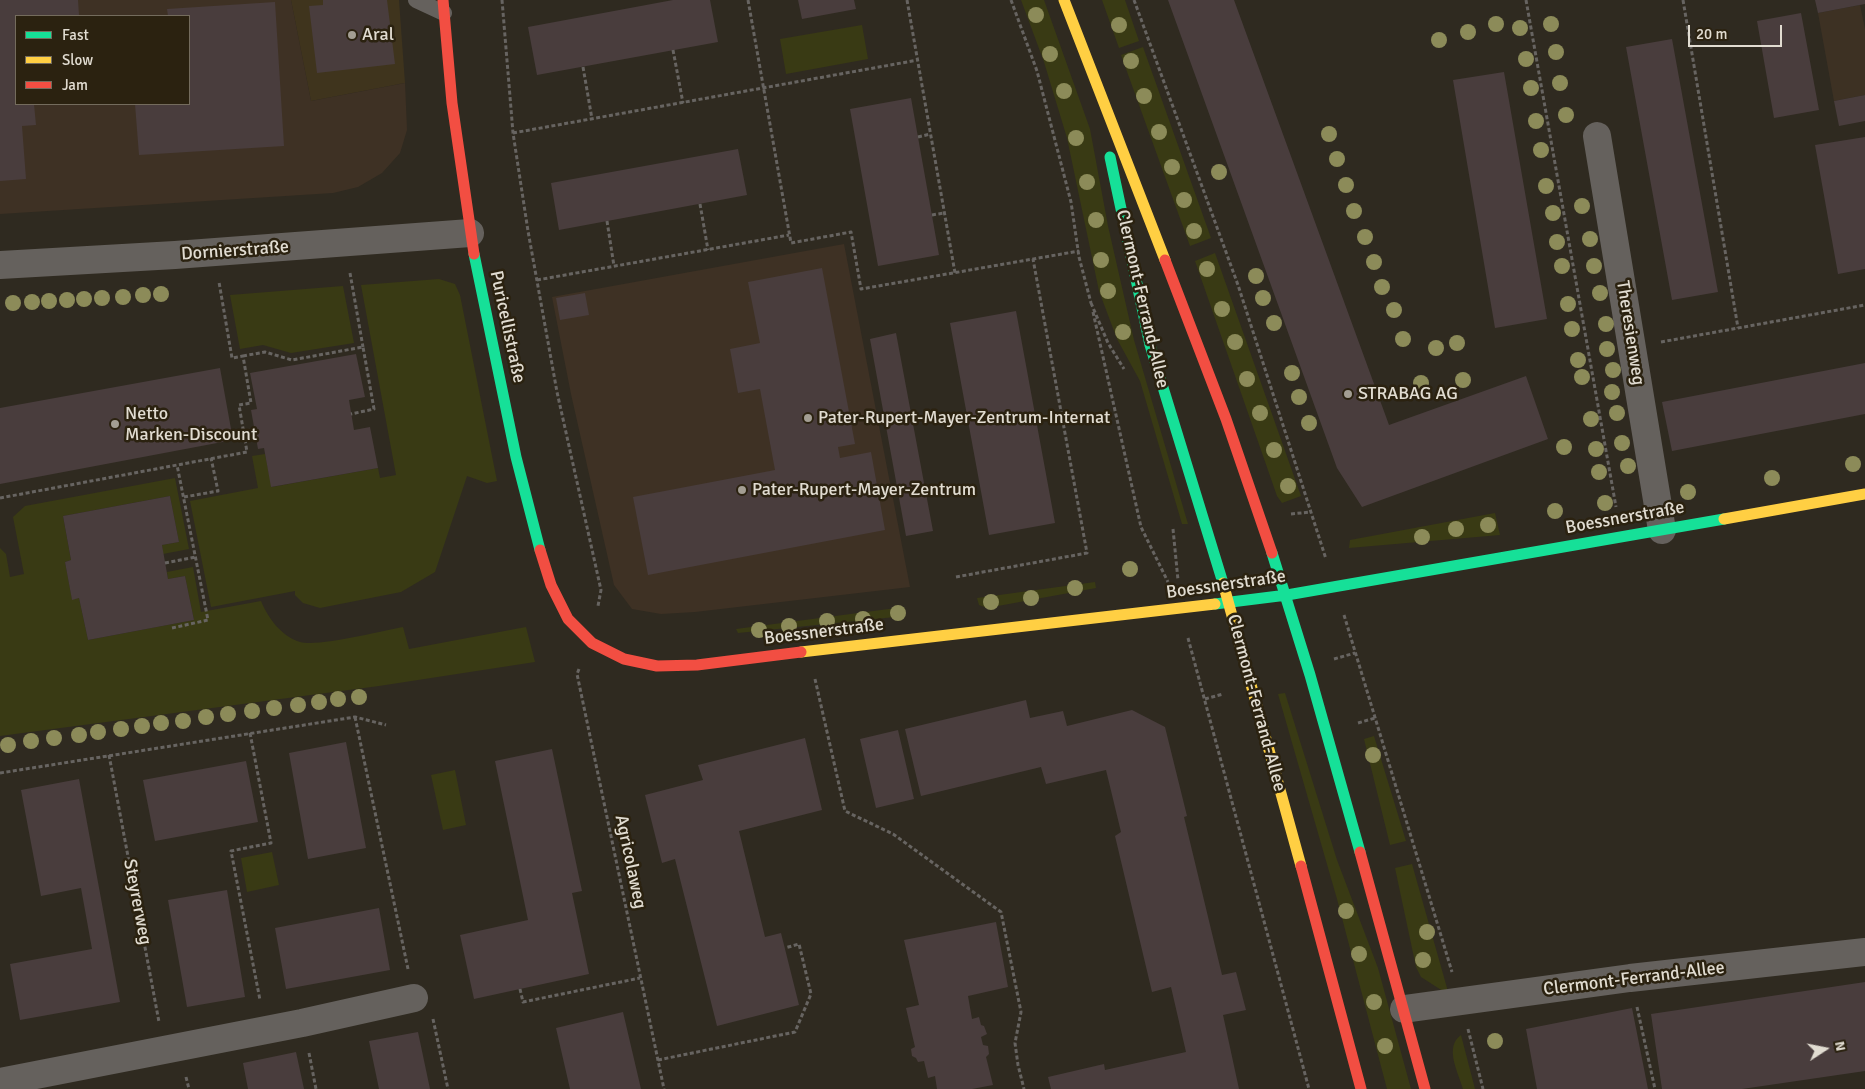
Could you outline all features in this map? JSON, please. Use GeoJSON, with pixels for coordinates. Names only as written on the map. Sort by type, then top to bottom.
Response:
{"type":"FeatureCollection","features":[{"type":"Feature","properties":{"kind":"street","name":"Clermont-Ferrand-Allee"},"geometry":{"type":"LineString","coordinates":[[1064,0],[1094,85],[1194,331],[1248,479],[1287,595],[1425,1089]]}},
{"type":"Feature","properties":{"kind":"street","name":"Puricellistraße"},"geometry":{"type":"LineString","coordinates":[[443,7],[452,103],[470,233],[516,457],[538,545],[551,585],[568,620],[592,643]]}},
{"type":"Feature","properties":{"kind":"street","name":"Clermont-Ferrand-Allee"},"geometry":{"type":"LineString","coordinates":[[1094,85],[1150,345],[1229,602],[1361,1089]]}},
{"type":"Feature","properties":{"kind":"street","name":"Theresienweg"},"geometry":{"type":"LineString","coordinates":[[1597,136],[1662,530]]}},
{"type":"Feature","properties":{"kind":"street","name":"Dornierstraße"},"geometry":{"type":"LineString","coordinates":[[0,265],[214,253],[470,233]]}},
{"type":"Feature","properties":{"kind":"street","name":"Boessnerstraße"},"geometry":{"type":"LineString","coordinates":[[592,643],[624,660],[657,666],[697,665],[965,632],[1181,609],[1287,595],[1865,494]]}},
{"type":"Feature","properties":{"kind":"street","name":"Clermont-Ferrand-Allee"},"geometry":{"type":"LineString","coordinates":[[1404,1009],[1630,978],[1865,952]]}},
{"type":"Feature","properties":{"kind":"street"},"geometry":{"type":"LineString","coordinates":[[0,1082],[302,1023],[414,998]]}},
{"type":"Feature","properties":{"kind":"lane"},"geometry":{"type":"LineString","coordinates":[[416,0],[443,7]]}},
{"type":"Feature","properties":{"kind":"path","name":"Agricolaweg"},"geometry":{"type":"LineString","coordinates":[[502,0],[513,133],[536,280],[557,392],[600,590],[592,643],[577,674],[664,1089]]}},
{"type":"Feature","properties":{"kind":"path"},"geometry":{"type":"LineString","coordinates":[[748,0],[791,243],[851,232],[861,289],[1079,251]]}},
{"type":"Feature","properties":{"kind":"path"},"geometry":{"type":"LineString","coordinates":[[907,0],[955,273]]}},
{"type":"Feature","properties":{"kind":"path"},"geometry":{"type":"LineString","coordinates":[[1011,0],[1037,71],[1072,202],[1079,251],[1141,527],[1181,609]]}},
{"type":"Feature","properties":{"kind":"path"},"geometry":{"type":"LineString","coordinates":[[1134,0],[1238,285],[1310,512],[1336,586],[1461,1001],[1483,1089]]}},
{"type":"Feature","properties":{"kind":"path"},"geometry":{"type":"LineString","coordinates":[[1526,0],[1621,537]]}},
{"type":"Feature","properties":{"kind":"path"},"geometry":{"type":"LineString","coordinates":[[1683,0],[1738,328]]}},
{"type":"Feature","properties":{"kind":"path"},"geometry":{"type":"LineString","coordinates":[[673,50],[683,103]]}},
{"type":"Feature","properties":{"kind":"path"},"geometry":{"type":"LineString","coordinates":[[513,133],[918,60]]}},
{"type":"Feature","properties":{"kind":"path"},"geometry":{"type":"LineString","coordinates":[[583,67],[592,119]]}},
{"type":"Feature","properties":{"kind":"path"},"geometry":{"type":"LineString","coordinates":[[918,137],[930,134]]}},
{"type":"Feature","properties":{"kind":"path"},"geometry":{"type":"LineString","coordinates":[[700,204],[708,250]]}},
{"type":"Feature","properties":{"kind":"path"},"geometry":{"type":"LineString","coordinates":[[932,215],[944,213]]}},
{"type":"Feature","properties":{"kind":"path"},"geometry":{"type":"LineString","coordinates":[[606,221],[614,266]]}},
{"type":"Feature","properties":{"kind":"path"},"geometry":{"type":"LineString","coordinates":[[536,280],[789,236]]}},
{"type":"Feature","properties":{"kind":"path"},"geometry":{"type":"LineString","coordinates":[[214,253],[232,358],[265,352],[292,360],[363,347]]}},
{"type":"Feature","properties":{"kind":"path"},"geometry":{"type":"LineString","coordinates":[[956,577],[1087,552],[1034,259]]}},
{"type":"Feature","properties":{"kind":"path"},"geometry":{"type":"LineString","coordinates":[[351,414],[374,409],[352,286]]}},
{"type":"Feature","properties":{"kind":"path"},"geometry":{"type":"LineString","coordinates":[[1091,302],[1108,342],[1126,372]]}},
{"type":"Feature","properties":{"kind":"path"},"geometry":{"type":"LineString","coordinates":[[1633,347],[1865,305]]}},
{"type":"Feature","properties":{"kind":"path"},"geometry":{"type":"LineString","coordinates":[[0,498],[247,452],[239,406],[251,403],[243,356]]}},
{"type":"Feature","properties":{"kind":"path"},"geometry":{"type":"LineString","coordinates":[[184,497],[218,491],[211,458]]}},
{"type":"Feature","properties":{"kind":"path"},"geometry":{"type":"LineString","coordinates":[[172,628],[208,620],[178,465]]}},
{"type":"Feature","properties":{"kind":"path"},"geometry":{"type":"LineString","coordinates":[[1173,520],[1181,609],[1309,1089]]}},
{"type":"Feature","properties":{"kind":"path"},"geometry":{"type":"LineString","coordinates":[[165,563],[196,557]]}},
{"type":"Feature","properties":{"kind":"path"},"geometry":{"type":"LineString","coordinates":[[809,652],[845,811],[893,834],[1001,912],[1021,1012],[1016,1043],[1018,1065],[1024,1089]]}},
{"type":"Feature","properties":{"kind":"path"},"geometry":{"type":"LineString","coordinates":[[355,717],[414,998],[428,995],[448,1089]]}},
{"type":"Feature","properties":{"kind":"path"},"geometry":{"type":"LineString","coordinates":[[0,773],[355,717],[386,725]]}},
{"type":"Feature","properties":{"kind":"path"},"geometry":{"type":"LineString","coordinates":[[1358,723],[1375,718]]}},
{"type":"Feature","properties":{"kind":"path"},"geometry":{"type":"LineString","coordinates":[[250,733],[271,843],[231,851],[266,1030]]}},
{"type":"Feature","properties":{"kind":"path","name":"Steyrerweg"},"geometry":{"type":"LineString","coordinates":[[109,755],[164,1050]]}},
{"type":"Feature","properties":{"kind":"path"},"geometry":{"type":"LineString","coordinates":[[658,1060],[795,1032],[810,994],[799,944],[785,948]]}},
{"type":"Feature","properties":{"kind":"path"},"geometry":{"type":"LineString","coordinates":[[520,989],[522,1002],[640,978]]}},
{"type":"Feature","properties":{"kind":"path"},"geometry":{"type":"LineString","coordinates":[[1630,978],[1654,1089]]}},
{"type":"Feature","properties":{"kind":"path"},"geometry":{"type":"LineString","coordinates":[[302,1023],[316,1089]]}},
{"type":"Feature","properties":{"kind":"shaded area"},"geometry":{"type":"Polygon","coordinates":[[[0,0],[291,0],[311,101],[405,83],[407,130],[400,153],[382,173],[358,187],[333,193],[0,214],[0,0]]]}},
{"type":"Feature","properties":{"kind":"shaded area"},"geometry":{"type":"Polygon","coordinates":[[[291,0],[399,0],[405,83],[311,101],[291,0]]]}},
{"type":"Feature","properties":{"kind":"shaded area"},"geometry":{"type":"Polygon","coordinates":[[[1021,0],[1044,0],[1090,129],[1108,226],[1134,340],[1188,524],[1182,524],[1140,381],[1117,339],[1099,291],[1067,138],[1044,62],[1021,0]]]}},
{"type":"Feature","properties":{"kind":"shaded area"},"geometry":{"type":"Polygon","coordinates":[[[1102,0],[1125,0],[1139,41],[1119,48],[1102,0]]]}},
{"type":"Feature","properties":{"kind":"shaded area"},"geometry":{"type":"Polygon","coordinates":[[[1860,5],[1865,29],[1865,95],[1834,101],[1818,13],[1860,5]]]}},
{"type":"Feature","properties":{"kind":"shaded area"},"geometry":{"type":"Polygon","coordinates":[[[862,25],[868,59],[786,74],[780,39],[862,25]]]}},
{"type":"Feature","properties":{"kind":"shaded area"},"geometry":{"type":"Polygon","coordinates":[[[1143,47],[1211,238],[1190,246],[1121,55],[1143,47]]]}},
{"type":"Feature","properties":{"kind":"shaded area","name":"Pater-Rupert-Mayer-Zentrum"},"geometry":{"type":"Polygon","coordinates":[[[844,244],[910,587],[695,612],[661,614],[632,609],[614,585],[571,394],[552,297],[844,244]]]}},
{"type":"Feature","properties":{"kind":"shaded area"},"geometry":{"type":"Polygon","coordinates":[[[1215,253],[1301,496],[1282,503],[1277,496],[1195,261],[1215,253]]]}},
{"type":"Feature","properties":{"kind":"shaded area"},"geometry":{"type":"Polygon","coordinates":[[[439,279],[455,284],[460,295],[497,481],[487,483],[467,476],[435,572],[401,592],[320,608],[303,603],[295,595],[295,591],[211,607],[190,501],[258,488],[252,456],[265,454],[272,487],[378,468],[380,478],[396,475],[361,285],[439,279]]]}},
{"type":"Feature","properties":{"kind":"shaded area"},"geometry":{"type":"Polygon","coordinates":[[[343,286],[354,343],[291,353],[263,345],[240,349],[230,295],[343,286]]]}},
{"type":"Feature","properties":{"kind":"shaded area"},"geometry":{"type":"Polygon","coordinates":[[[175,478],[189,549],[163,554],[162,545],[179,542],[170,496],[63,516],[71,560],[65,562],[72,599],[79,598],[88,640],[194,620],[185,576],[168,579],[167,572],[193,567],[201,612],[261,601],[267,614],[276,626],[300,642],[335,641],[403,627],[409,649],[526,627],[535,662],[379,686],[0,736],[0,548],[6,554],[10,577],[24,574],[13,517],[25,506],[175,478]]]}},
{"type":"Feature","properties":{"kind":"shaded area"},"geometry":{"type":"Polygon","coordinates":[[[1495,513],[1500,535],[1349,548],[1350,540],[1495,513]]]}},
{"type":"Feature","properties":{"kind":"shaded area"},"geometry":{"type":"Polygon","coordinates":[[[1095,582],[1096,588],[987,608],[979,605],[977,598],[1095,582]]]}},
{"type":"Feature","properties":{"kind":"shaded area"},"geometry":{"type":"Polygon","coordinates":[[[904,607],[905,616],[738,633],[736,629],[904,607]]]}},
{"type":"Feature","properties":{"kind":"shaded area"},"geometry":{"type":"Polygon","coordinates":[[[1285,693],[1337,860],[1378,968],[1411,1089],[1387,1089],[1337,899],[1278,694],[1285,693]]]}},
{"type":"Feature","properties":{"kind":"shaded area"},"geometry":{"type":"Polygon","coordinates":[[[1374,736],[1406,841],[1390,845],[1364,739],[1374,736]]]}},
{"type":"Feature","properties":{"kind":"shaded area"},"geometry":{"type":"Polygon","coordinates":[[[455,770],[466,825],[443,830],[431,775],[455,770]]]}},
{"type":"Feature","properties":{"kind":"shaded area"},"geometry":{"type":"Polygon","coordinates":[[[272,852],[279,885],[247,892],[241,858],[272,852]]]}},
{"type":"Feature","properties":{"kind":"shaded area"},"geometry":{"type":"Polygon","coordinates":[[[1412,864],[1449,995],[1421,977],[1416,967],[1395,868],[1412,864]]]}},
{"type":"Feature","properties":{"kind":"shaded area"},"geometry":{"type":"Polygon","coordinates":[[[1461,1035],[1475,1089],[1463,1089],[1456,1068],[1453,1046],[1461,1035]]]}},
{"type":"Feature","properties":{"kind":"building"},"geometry":{"type":"Polygon","coordinates":[[[0,0],[78,0],[79,15],[15,15],[15,105],[34,105],[36,125],[22,126],[26,179],[0,181],[0,0]]]}},
{"type":"Feature","properties":{"kind":"building","name":"Aral"},"geometry":{"type":"Polygon","coordinates":[[[323,0],[387,0],[395,64],[317,73],[309,6],[323,5],[323,0]]]}},
{"type":"Feature","properties":{"kind":"building"},"geometry":{"type":"Polygon","coordinates":[[[673,0],[710,0],[718,42],[537,75],[528,27],[673,0]]]}},
{"type":"Feature","properties":{"kind":"building"},"geometry":{"type":"Polygon","coordinates":[[[798,0],[854,0],[856,9],[802,19],[798,0]]]}},
{"type":"Feature","properties":{"kind":"building"},"geometry":{"type":"Polygon","coordinates":[[[1168,0],[1234,0],[1389,425],[1526,376],[1548,439],[1362,507],[1337,468],[1168,0]]]}},
{"type":"Feature","properties":{"kind":"building"},"geometry":{"type":"Polygon","coordinates":[[[1815,0],[1865,0],[1865,4],[1818,13],[1815,0]]]}},
{"type":"Feature","properties":{"kind":"building"},"geometry":{"type":"Polygon","coordinates":[[[275,2],[284,146],[139,155],[135,105],[190,105],[190,15],[168,15],[167,9],[275,2]]]}},
{"type":"Feature","properties":{"kind":"building"},"geometry":{"type":"Polygon","coordinates":[[[1801,13],[1819,110],[1774,118],[1757,21],[1801,13]]]}},
{"type":"Feature","properties":{"kind":"building"},"geometry":{"type":"Polygon","coordinates":[[[1672,39],[1718,292],[1672,300],[1626,47],[1672,39]]]}},
{"type":"Feature","properties":{"kind":"building"},"geometry":{"type":"Polygon","coordinates":[[[1504,72],[1547,319],[1495,328],[1453,80],[1504,72]]]}},
{"type":"Feature","properties":{"kind":"building"},"geometry":{"type":"Polygon","coordinates":[[[1865,95],[1865,121],[1839,126],[1834,101],[1865,95]]]}},
{"type":"Feature","properties":{"kind":"building"},"geometry":{"type":"Polygon","coordinates":[[[911,98],[939,255],[878,266],[850,109],[911,98]]]}},
{"type":"Feature","properties":{"kind":"building"},"geometry":{"type":"Polygon","coordinates":[[[1865,137],[1865,269],[1838,274],[1815,145],[1865,137]]]}},
{"type":"Feature","properties":{"kind":"building"},"geometry":{"type":"Polygon","coordinates":[[[738,149],[747,195],[559,230],[551,183],[738,149]]]}},
{"type":"Feature","properties":{"kind":"building","name":"Pater-Rupert-Mayer-Zentrum-Internat"},"geometry":{"type":"Polygon","coordinates":[[[822,268],[855,444],[838,447],[840,458],[871,452],[885,530],[648,575],[633,497],[775,470],[760,389],[738,393],[730,349],[760,343],[748,282],[822,268]]]}},
{"type":"Feature","properties":{"kind":"building"},"geometry":{"type":"Polygon","coordinates":[[[585,293],[589,315],[560,320],[556,298],[585,293]]]}},
{"type":"Feature","properties":{"kind":"building"},"geometry":{"type":"Polygon","coordinates":[[[1016,311],[1055,523],[989,535],[950,323],[1016,311]]]}},
{"type":"Feature","properties":{"kind":"building"},"geometry":{"type":"Polygon","coordinates":[[[896,333],[933,531],[906,536],[870,339],[896,333]]]}},
{"type":"Feature","properties":{"kind":"building"},"geometry":{"type":"Polygon","coordinates":[[[356,354],[365,397],[349,400],[354,430],[370,427],[378,468],[271,487],[264,448],[258,449],[251,410],[257,409],[250,373],[356,354]]]}},
{"type":"Feature","properties":{"kind":"building"},"geometry":{"type":"Polygon","coordinates":[[[1865,363],[1865,414],[1672,451],[1662,402],[1865,363]]]}},
{"type":"Feature","properties":{"kind":"building","name":"Netto Marken-Discount"},"geometry":{"type":"Polygon","coordinates":[[[220,368],[233,440],[0,484],[0,408],[220,368]]]}},
{"type":"Feature","properties":{"kind":"building"},"geometry":{"type":"Polygon","coordinates":[[[170,496],[179,542],[162,545],[168,579],[185,576],[194,620],[88,640],[79,598],[72,600],[65,562],[71,560],[63,516],[170,496]]]}},
{"type":"Feature","properties":{"kind":"building"},"geometry":{"type":"Polygon","coordinates":[[[1026,700],[1030,718],[1063,711],[1067,726],[1132,710],[1165,727],[1187,816],[1184,817],[1222,975],[1236,972],[1246,1010],[1223,1015],[1239,1089],[1051,1089],[1048,1077],[1104,1064],[1105,1070],[1186,1052],[1171,987],[1152,992],[1115,836],[1121,832],[1106,770],[1046,784],[1041,767],[921,796],[905,729],[1026,700]]]}},
{"type":"Feature","properties":{"kind":"building"},"geometry":{"type":"Polygon","coordinates":[[[898,730],[914,799],[876,808],[860,739],[898,730]]]}},
{"type":"Feature","properties":{"kind":"building"},"geometry":{"type":"Polygon","coordinates":[[[805,738],[822,810],[739,831],[765,937],[781,933],[799,1005],[717,1026],[675,859],[662,863],[645,795],[703,780],[698,765],[805,738]]]}},
{"type":"Feature","properties":{"kind":"building"},"geometry":{"type":"Polygon","coordinates":[[[346,742],[366,848],[308,859],[289,753],[346,742]]]}},
{"type":"Feature","properties":{"kind":"building"},"geometry":{"type":"Polygon","coordinates":[[[552,749],[582,891],[572,893],[589,974],[474,999],[460,935],[528,920],[495,761],[552,749]]]}},
{"type":"Feature","properties":{"kind":"building"},"geometry":{"type":"Polygon","coordinates":[[[246,761],[258,822],[155,841],[143,780],[246,761]]]}},
{"type":"Feature","properties":{"kind":"building"},"geometry":{"type":"Polygon","coordinates":[[[79,779],[120,1002],[20,1020],[10,964],[92,949],[81,888],[41,896],[21,790],[79,779]]]}},
{"type":"Feature","properties":{"kind":"building"},"geometry":{"type":"Polygon","coordinates":[[[227,890],[245,997],[187,1007],[168,900],[227,890]]]}},
{"type":"Feature","properties":{"kind":"building"},"geometry":{"type":"Polygon","coordinates":[[[379,908],[390,970],[286,989],[275,928],[379,908]]]}},
{"type":"Feature","properties":{"kind":"building"},"geometry":{"type":"Polygon","coordinates":[[[996,922],[1008,987],[968,996],[972,1019],[979,1017],[981,1025],[984,1026],[987,1034],[981,1037],[983,1045],[988,1046],[989,1054],[986,1057],[993,1085],[972,1089],[937,1089],[935,1076],[928,1078],[924,1061],[918,1062],[912,1056],[911,1049],[915,1047],[906,1008],[919,1005],[904,940],[996,922]]]}},
{"type":"Feature","properties":{"kind":"building"},"geometry":{"type":"Polygon","coordinates":[[[1865,982],[1865,1071],[1742,1089],[1662,1089],[1651,1014],[1865,982]]]}},
{"type":"Feature","properties":{"kind":"building"},"geometry":{"type":"Polygon","coordinates":[[[1632,1008],[1648,1089],[1537,1089],[1526,1029],[1632,1008]]]}},
{"type":"Feature","properties":{"kind":"building"},"geometry":{"type":"Polygon","coordinates":[[[623,1012],[641,1089],[570,1089],[556,1028],[623,1012]]]}},
{"type":"Feature","properties":{"kind":"building"},"geometry":{"type":"Polygon","coordinates":[[[418,1032],[430,1089],[379,1089],[369,1041],[418,1032]]]}},
{"type":"Feature","properties":{"kind":"building"},"geometry":{"type":"Polygon","coordinates":[[[296,1052],[304,1089],[248,1089],[243,1063],[296,1052]]]}},
{"type":"Feature","properties":{"kind":"traffic: fast"},"geometry":{"type":"LineString","coordinates":[[1110,157],[1150,345],[1223,583]]}},
{"type":"Feature","properties":{"kind":"traffic: fast"},"geometry":{"type":"LineString","coordinates":[[474,254],[516,457],[540,550]]}},
{"type":"Feature","properties":{"kind":"traffic: fast"},"geometry":{"type":"LineString","coordinates":[[1215,604],[1287,595],[1724,519]]}},
{"type":"Feature","properties":{"kind":"traffic: fast"},"geometry":{"type":"LineString","coordinates":[[1272,553],[1310,675],[1360,852]]}},
{"type":"Feature","properties":{"kind":"traffic: slow"},"geometry":{"type":"LineString","coordinates":[[1064,0],[1165,260]]}},
{"type":"Feature","properties":{"kind":"traffic: slow"},"geometry":{"type":"LineString","coordinates":[[1724,519],[1865,494]]}},
{"type":"Feature","properties":{"kind":"traffic: slow"},"geometry":{"type":"LineString","coordinates":[[1223,583],[1301,866]]}},
{"type":"Feature","properties":{"kind":"traffic: slow"},"geometry":{"type":"LineString","coordinates":[[801,652],[1215,604]]}},
{"type":"Feature","properties":{"kind":"traffic: jam"},"geometry":{"type":"LineString","coordinates":[[443,0],[452,103],[474,254]]}},
{"type":"Feature","properties":{"kind":"traffic: jam"},"geometry":{"type":"LineString","coordinates":[[1165,260],[1226,419],[1272,553]]}},
{"type":"Feature","properties":{"kind":"traffic: jam"},"geometry":{"type":"LineString","coordinates":[[540,550],[551,585],[568,619],[592,643],[624,659],[657,666],[697,665],[801,652]]}},
{"type":"Feature","properties":{"kind":"traffic: jam"},"geometry":{"type":"LineString","coordinates":[[1360,852],[1425,1089]]}},
{"type":"Feature","properties":{"kind":"traffic: jam"},"geometry":{"type":"LineString","coordinates":[[1301,866],[1361,1089]]}},
{"type":"Feature","properties":{"kind":"place","name":"Aral"},"geometry":{"type":"Point","coordinates":[352,35]}},
{"type":"Feature","properties":{"kind":"place","name":"STRABAG AG"},"geometry":{"type":"Point","coordinates":[1348,394]}},
{"type":"Feature","properties":{"kind":"place","name":"Pater-Rupert-Mayer-Zentrum-Internat"},"geometry":{"type":"Point","coordinates":[808,418]}},
{"type":"Feature","properties":{"kind":"place","name":"Netto Marken-Discount"},"geometry":{"type":"Point","coordinates":[115,424]}},
{"type":"Feature","properties":{"kind":"place","name":"Pater-Rupert-Mayer-Zentrum"},"geometry":{"type":"Point","coordinates":[742,490]}}]}
